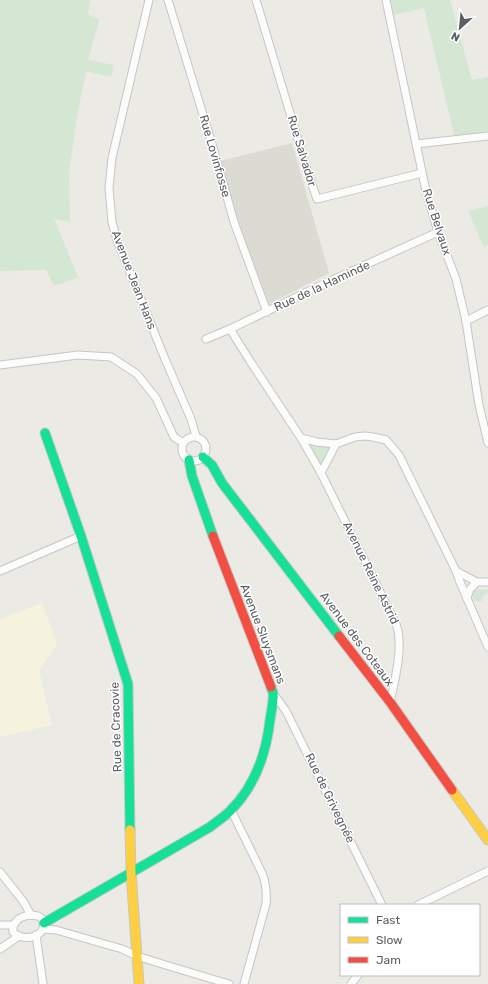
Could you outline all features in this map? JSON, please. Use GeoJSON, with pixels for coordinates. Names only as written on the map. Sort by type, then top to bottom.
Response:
{"type":"FeatureCollection","features":[{"type":"Feature","properties":{"kind":"street","name":"Avenue Jean Hans"},"geometry":{"type":"LineString","coordinates":[[149,0],[112,158],[109,188],[110,208],[117,240],[165,360],[191,419],[196,436]]}},
{"type":"Feature","properties":{"kind":"street","name":"Rue Lovinfosse"},"geometry":{"type":"LineString","coordinates":[[168,0],[234,222],[267,312]]}},
{"type":"Feature","properties":{"kind":"street","name":"Rue Salvador"},"geometry":{"type":"LineString","coordinates":[[256,0],[317,199],[422,173]]}},
{"type":"Feature","properties":{"kind":"street","name":"Rue Belvaux"},"geometry":{"type":"LineString","coordinates":[[386,0],[426,191],[438,232],[456,279],[466,321],[479,406],[488,443]]}},
{"type":"Feature","properties":{"kind":"street"},"geometry":{"type":"LineString","coordinates":[[416,144],[488,136]]}},
{"type":"Feature","properties":{"kind":"street","name":"Rue de la Haminde"},"geometry":{"type":"LineString","coordinates":[[206,339],[438,232]]}},
{"type":"Feature","properties":{"kind":"street"},"geometry":{"type":"LineString","coordinates":[[466,321],[488,310]]}},
{"type":"Feature","properties":{"kind":"street","name":"Avenue Reine Astrid"},"geometry":{"type":"LineString","coordinates":[[230,329],[301,438],[321,473],[399,631],[396,678],[390,702]]}},
{"type":"Feature","properties":{"kind":"street"},"geometry":{"type":"LineString","coordinates":[[0,365],[78,355],[111,357],[137,374],[156,398],[174,437],[182,443]]}},
{"type":"Feature","properties":{"kind":"street","name":"Rue de Cracovie"},"geometry":{"type":"LineString","coordinates":[[45,433],[81,536],[128,684],[131,874],[139,984]]}},
{"type":"Feature","properties":{"kind":"street"},"geometry":{"type":"LineString","coordinates":[[191,436],[196,436],[202,439],[206,446],[206,452],[204,457],[200,460],[194,461],[184,457],[181,450],[182,443],[186,439],[191,436]]}},
{"type":"Feature","properties":{"kind":"street"},"geometry":{"type":"LineString","coordinates":[[301,438],[317,442],[336,444],[355,436],[373,437],[386,440],[399,455],[456,571],[488,647]]}},
{"type":"Feature","properties":{"kind":"street"},"geometry":{"type":"LineString","coordinates":[[321,473],[336,444]]}},
{"type":"Feature","properties":{"kind":"street","name":"Avenue des Coteaux"},"geometry":{"type":"LineString","coordinates":[[204,457],[212,465],[222,483],[390,702],[488,840]]}},
{"type":"Feature","properties":{"kind":"street","name":"Avenue Sluysmans"},"geometry":{"type":"LineString","coordinates":[[43,926],[210,827],[230,810],[246,790],[262,759],[266,746],[271,714],[272,693],[222,561],[192,476],[190,460]]}},
{"type":"Feature","properties":{"kind":"street"},"geometry":{"type":"LineString","coordinates":[[0,571],[81,536]]}},
{"type":"Feature","properties":{"kind":"street"},"geometry":{"type":"LineString","coordinates":[[456,571],[477,582],[488,582]]}},
{"type":"Feature","properties":{"kind":"street"},"geometry":{"type":"LineString","coordinates":[[467,598],[470,588],[477,582]]}},
{"type":"Feature","properties":{"kind":"street","name":"Rue de Grivegnée"},"geometry":{"type":"LineString","coordinates":[[272,693],[286,711],[382,904]]}},
{"type":"Feature","properties":{"kind":"street"},"geometry":{"type":"LineString","coordinates":[[230,810],[262,873],[265,881],[267,896],[244,984]]}},
{"type":"Feature","properties":{"kind":"street"},"geometry":{"type":"LineString","coordinates":[[420,904],[488,871]]}},
{"type":"Feature","properties":{"kind":"street"},"geometry":{"type":"LineString","coordinates":[[0,872],[23,901],[31,915]]}},
{"type":"Feature","properties":{"kind":"street"},"geometry":{"type":"LineString","coordinates":[[31,915],[38,916],[43,919],[43,926],[36,935],[29,938],[24,938],[15,934],[13,932],[13,925],[17,920],[24,916],[31,915]]}},
{"type":"Feature","properties":{"kind":"street"},"geometry":{"type":"LineString","coordinates":[[0,925],[13,925]]}},
{"type":"Feature","properties":{"kind":"street"},"geometry":{"type":"LineString","coordinates":[[43,926],[122,949],[158,964],[229,984]]}},
{"type":"Feature","properties":{"kind":"street"},"geometry":{"type":"LineString","coordinates":[[36,935],[43,984]]}},
{"type":"Feature","properties":{"kind":"street"},"geometry":{"type":"LineString","coordinates":[[0,949],[19,936]]}},
{"type":"Feature","properties":{"kind":"street"},"geometry":{"type":"LineString","coordinates":[[351,984],[357,976]]}},
{"type":"Feature","properties":{"kind":"shaded area"},"geometry":{"type":"Polygon","coordinates":[[[292,143],[329,273],[269,304],[242,233],[220,161],[292,143]]]}},
{"type":"Feature","properties":{"kind":"shaded area"},"geometry":{"type":"Polygon","coordinates":[[[42,603],[57,644],[39,670],[52,725],[0,737],[0,619],[42,603]]]}},
{"type":"Feature","properties":{"kind":"green space"},"geometry":{"type":"Polygon","coordinates":[[[0,0],[90,0],[88,14],[99,20],[88,60],[114,65],[111,77],[86,71],[77,116],[69,173],[70,222],[54,219],[78,277],[54,286],[46,270],[0,271],[0,0]]]}},
{"type":"Feature","properties":{"kind":"green space"},"geometry":{"type":"Polygon","coordinates":[[[387,0],[450,0],[472,80],[488,77],[488,136],[455,139],[424,8],[390,16],[387,0]]]}},
{"type":"Feature","properties":{"kind":"green space"},"geometry":{"type":"Polygon","coordinates":[[[488,206],[488,245],[484,247],[468,211],[488,206]]]}},
{"type":"Feature","properties":{"kind":"green space"},"geometry":{"type":"Polygon","coordinates":[[[312,444],[330,448],[322,465],[318,464],[309,448],[312,444]]]}},
{"type":"Feature","properties":{"kind":"green space"},"geometry":{"type":"Polygon","coordinates":[[[478,589],[488,590],[488,592],[482,597],[482,601],[478,602],[474,600],[472,596],[474,591],[478,589]]]}},
{"type":"Feature","properties":{"kind":"traffic: fast"},"geometry":{"type":"LineString","coordinates":[[45,433],[81,536],[128,684],[130,830]]}},
{"type":"Feature","properties":{"kind":"traffic: fast"},"geometry":{"type":"LineString","coordinates":[[203,457],[212,465],[222,483],[339,636]]}},
{"type":"Feature","properties":{"kind":"traffic: fast"},"geometry":{"type":"LineString","coordinates":[[189,460],[192,476],[213,536]]}},
{"type":"Feature","properties":{"kind":"traffic: fast"},"geometry":{"type":"LineString","coordinates":[[44,923],[210,827],[229,812],[246,792],[258,770],[266,746],[273,702],[271,687]]}},
{"type":"Feature","properties":{"kind":"traffic: slow"},"geometry":{"type":"LineString","coordinates":[[452,790],[488,840]]}},
{"type":"Feature","properties":{"kind":"traffic: slow"},"geometry":{"type":"LineString","coordinates":[[130,830],[131,873],[139,984]]}},
{"type":"Feature","properties":{"kind":"traffic: jam"},"geometry":{"type":"LineString","coordinates":[[213,536],[271,687]]}},
{"type":"Feature","properties":{"kind":"traffic: jam"},"geometry":{"type":"LineString","coordinates":[[339,636],[390,702],[452,790]]}}]}
